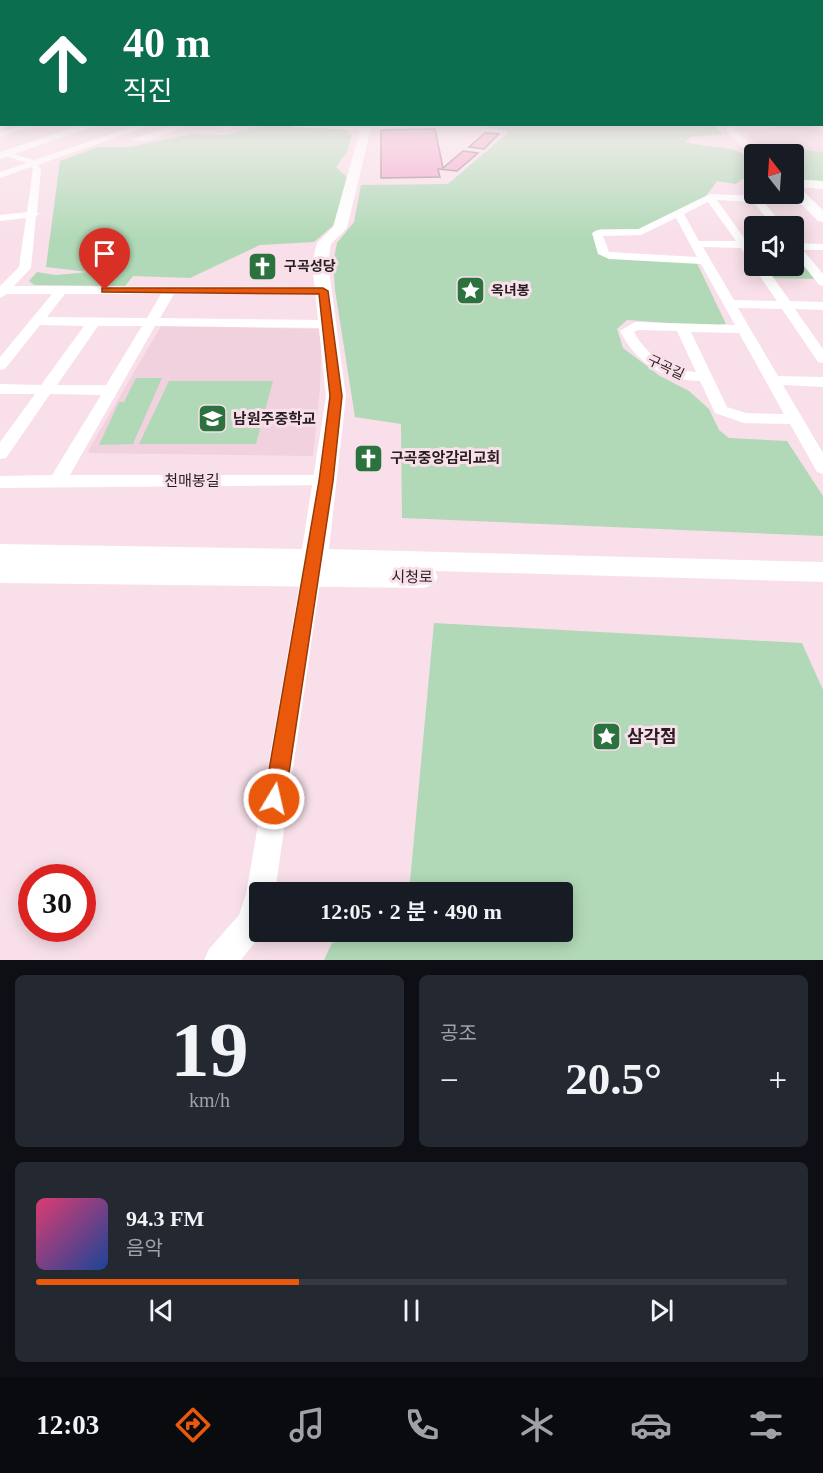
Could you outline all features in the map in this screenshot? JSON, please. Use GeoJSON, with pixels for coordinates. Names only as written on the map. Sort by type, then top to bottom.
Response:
{"type":"FeatureCollection","features":[{"type":"Feature","properties":{"kind":"street"},"geometry":{"type":"LineString","coordinates":[[0,175],[75,150]]}},
{"type":"Feature","properties":{"kind":"street"},"geometry":{"type":"LineString","coordinates":[[262,882],[293,674],[326,481],[336,396],[320,263],[324,243],[340,228],[361,150]]}},
{"type":"Feature","properties":{"kind":"street"},"geometry":{"type":"LineString","coordinates":[[1,154],[34,164],[38,169],[34,214],[25,268],[1,292]]}},
{"type":"Feature","properties":{"kind":"street"},"geometry":{"type":"LineString","coordinates":[[804,184],[823,185]]}},
{"type":"Feature","properties":{"kind":"street"},"geometry":{"type":"LineString","coordinates":[[710,197],[744,238]]}},
{"type":"Feature","properties":{"kind":"street"},"geometry":{"type":"LineString","coordinates":[[705,261],[647,245],[679,215],[710,197],[744,198]]}},
{"type":"Feature","properties":{"kind":"street"},"geometry":{"type":"LineString","coordinates":[[806,201],[823,218]]}},
{"type":"Feature","properties":{"kind":"street"},"geometry":{"type":"LineString","coordinates":[[760,204],[770,216]]}},
{"type":"Feature","properties":{"kind":"street"},"geometry":{"type":"LineString","coordinates":[[0,218],[34,214]]}},
{"type":"Feature","properties":{"kind":"street"},"geometry":{"type":"LineString","coordinates":[[679,215],[793,419],[823,468]]}},
{"type":"Feature","properties":{"kind":"street"},"geometry":{"type":"LineString","coordinates":[[695,244],[744,245]]}},
{"type":"Feature","properties":{"kind":"street"},"geometry":{"type":"LineString","coordinates":[[804,247],[823,248]]}},
{"type":"Feature","properties":{"kind":"street"},"geometry":{"type":"LineString","coordinates":[[804,258],[823,282]]}},
{"type":"Feature","properties":{"kind":"street"},"geometry":{"type":"LineString","coordinates":[[766,276],[823,360]]}},
{"type":"Feature","properties":{"kind":"street"},"geometry":{"type":"LineString","coordinates":[[1,292],[62,290],[323,291]]}},
{"type":"Feature","properties":{"kind":"street"},"geometry":{"type":"LineString","coordinates":[[0,366],[62,290]]}},
{"type":"Feature","properties":{"kind":"street"},"geometry":{"type":"LineString","coordinates":[[58,481],[170,290]]}},
{"type":"Feature","properties":{"kind":"street"},"geometry":{"type":"LineString","coordinates":[[730,304],[823,306]]}},
{"type":"Feature","properties":{"kind":"street"},"geometry":{"type":"LineString","coordinates":[[36,321],[327,324]]}},
{"type":"Feature","properties":{"kind":"street"},"geometry":{"type":"LineString","coordinates":[[0,454],[93,323]]}},
{"type":"Feature","properties":{"kind":"street","name":"구곡길"},"geometry":{"type":"LineString","coordinates":[[705,377],[684,378],[640,354],[633,346],[627,331],[635,326],[744,329]]}},
{"type":"Feature","properties":{"kind":"street","name":"구곡길"},"geometry":{"type":"LineString","coordinates":[[682,328],[721,410],[744,418],[793,419]]}},
{"type":"Feature","properties":{"kind":"street"},"geometry":{"type":"LineString","coordinates":[[772,380],[823,382]]}},
{"type":"Feature","properties":{"kind":"street"},"geometry":{"type":"LineString","coordinates":[[0,389],[113,390]]}},
{"type":"Feature","properties":{"kind":"street","name":"천매봉길"},"geometry":{"type":"LineString","coordinates":[[0,482],[326,481]]}},
{"type":"Feature","properties":{"kind":"street","name":"시청로"},"geometry":{"type":"LineString","coordinates":[[0,554],[823,586]]}},
{"type":"Feature","properties":{"kind":"street","name":"시청로"},"geometry":{"type":"LineString","coordinates":[[0,573],[312,567],[823,572]]}},
{"type":"Feature","properties":{"kind":"street"},"geometry":{"type":"LineString","coordinates":[[220,960],[249,926]]}},
{"type":"Feature","properties":{"kind":"shaded area"},"geometry":{"type":"Polygon","coordinates":[[[804,150],[804,150],[823,150],[823,152],[804,150]]]}},
{"type":"Feature","properties":{"kind":"shaded area","name":"남원주중학교"},"geometry":{"type":"Polygon","coordinates":[[[161,326],[322,329],[320,388],[313,456],[90,453],[88,451],[161,326]]]}},
{"type":"Feature","properties":{"kind":"green space"},"geometry":{"type":"Polygon","coordinates":[[[90,150],[348,150],[336,167],[346,176],[347,184],[336,223],[314,242],[260,245],[190,278],[133,276],[125,286],[34,285],[29,281],[37,272],[56,275],[88,272],[46,267],[60,161],[90,150]]]}},
{"type":"Feature","properties":{"kind":"green space"},"geometry":{"type":"Polygon","coordinates":[[[488,150],[733,150],[744,154],[744,179],[736,184],[717,181],[706,196],[638,229],[600,229],[597,241],[600,253],[696,261],[726,324],[710,326],[627,320],[617,329],[623,348],[660,376],[689,391],[709,409],[719,430],[729,438],[787,441],[823,496],[823,536],[402,518],[401,424],[355,417],[335,290],[333,263],[337,243],[354,222],[361,185],[448,184],[488,150]]]}},
{"type":"Feature","properties":{"kind":"green space"},"geometry":{"type":"Polygon","coordinates":[[[804,150],[823,152],[823,182],[804,181],[804,150]]]}},
{"type":"Feature","properties":{"kind":"green space"},"geometry":{"type":"Polygon","coordinates":[[[804,264],[816,279],[771,278],[770,276],[804,276],[804,264]]]}},
{"type":"Feature","properties":{"kind":"green space"},"geometry":{"type":"Polygon","coordinates":[[[136,378],[162,378],[133,444],[99,445],[119,402],[124,402],[136,378]]]}},
{"type":"Feature","properties":{"kind":"green space"},"geometry":{"type":"Polygon","coordinates":[[[169,381],[273,381],[256,444],[139,444],[169,381]]]}},
{"type":"Feature","properties":{"kind":"green space"},"geometry":{"type":"Polygon","coordinates":[[[434,623],[802,643],[823,690],[823,960],[324,960],[332,943],[336,942],[573,942],[573,882],[410,882],[434,623]]]}},
{"type":"Feature","properties":{"kind":"building"},"geometry":{"type":"Polygon","coordinates":[[[381,150],[439,150],[443,168],[463,151],[478,153],[457,171],[438,169],[440,177],[381,178],[381,150]]]}},
{"type":"Feature","properties":{"kind":"place","name":"구곡성당"},"geometry":{"type":"Point","coordinates":[263,266]}},
{"type":"Feature","properties":{"kind":"place","name":"옥녀봉"},"geometry":{"type":"Point","coordinates":[470,290]}},
{"type":"Feature","properties":{"kind":"place","name":"남원주중학교"},"geometry":{"type":"Point","coordinates":[212,419]}},
{"type":"Feature","properties":{"kind":"place","name":"구곡중앙감리교회"},"geometry":{"type":"Point","coordinates":[369,458]}},
{"type":"Feature","properties":{"kind":"place","name":"삼각점"},"geometry":{"type":"Point","coordinates":[606,737]}},
{"type":"Feature","properties":{"kind":"route"},"geometry":{"type":"LineString","coordinates":[[105,290],[323,291],[336,396],[326,481],[274,799]]}}]}
